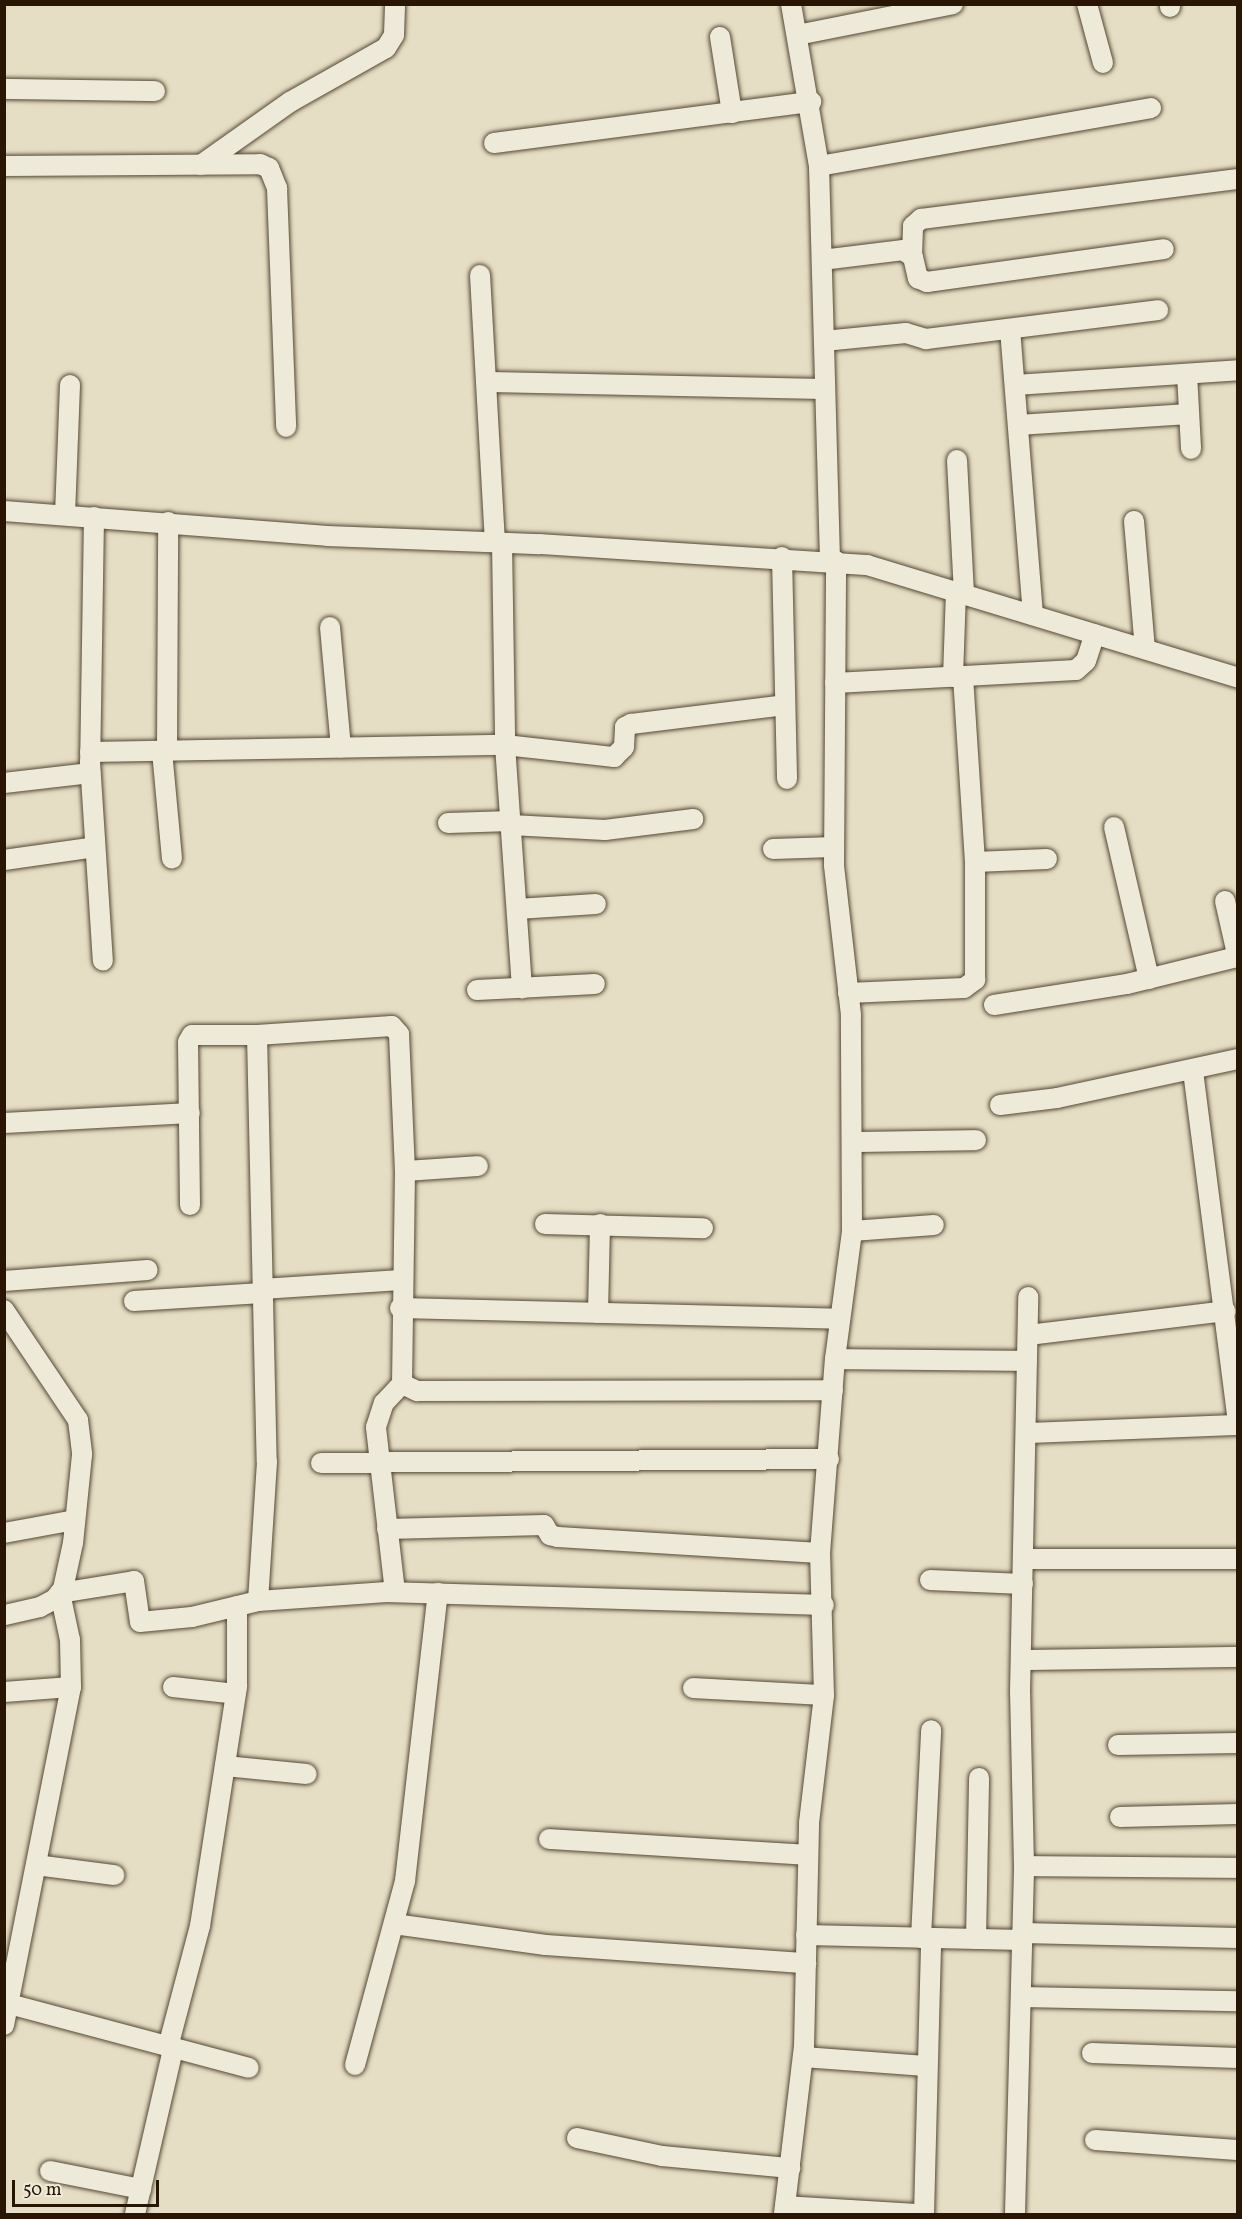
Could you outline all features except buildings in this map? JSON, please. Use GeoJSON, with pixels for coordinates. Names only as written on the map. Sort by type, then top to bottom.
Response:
{"type":"FeatureCollection","features":[{"type":"Feature","properties":{"kind":"street"},"geometry":{"type":"LineString","coordinates":[[201,165],[290,102],[386,48],[394,35],[395,4]]}},
{"type":"Feature","properties":{"kind":"street"},"geometry":{"type":"LineString","coordinates":[[791,4],[811,102],[819,166],[825,389],[833,561],[834,847],[849,993],[852,1231],[836,1359],[820,1553],[824,1605],[824,1695],[808,1856],[803,2057],[784,2210],[915,2214]]}},
{"type":"Feature","properties":{"kind":"street"},"geometry":{"type":"LineString","coordinates":[[797,35],[889,11],[953,4]]}},
{"type":"Feature","properties":{"kind":"street"},"geometry":{"type":"LineString","coordinates":[[1087,4],[1103,63]]}},
{"type":"Feature","properties":{"kind":"street"},"geometry":{"type":"LineString","coordinates":[[720,37],[732,113]]}},
{"type":"Feature","properties":{"kind":"street"},"geometry":{"type":"LineString","coordinates":[[4,88],[155,91]]}},
{"type":"Feature","properties":{"kind":"street"},"geometry":{"type":"LineString","coordinates":[[494,143],[811,102]]}},
{"type":"Feature","properties":{"kind":"street"},"geometry":{"type":"LineString","coordinates":[[819,166],[1151,108]]}},
{"type":"Feature","properties":{"kind":"street"},"geometry":{"type":"LineString","coordinates":[[4,166],[260,164],[274,176],[286,427]]}},
{"type":"Feature","properties":{"kind":"street"},"geometry":{"type":"LineString","coordinates":[[1164,249],[927,282],[918,278],[912,256],[913,226],[921,219],[1238,179]]}},
{"type":"Feature","properties":{"kind":"street"},"geometry":{"type":"LineString","coordinates":[[822,260],[903,250],[912,256]]}},
{"type":"Feature","properties":{"kind":"street"},"geometry":{"type":"LineString","coordinates":[[480,275],[499,543],[505,745],[522,988]]}},
{"type":"Feature","properties":{"kind":"street"},"geometry":{"type":"LineString","coordinates":[[824,341],[906,333],[926,339],[1158,310]]}},
{"type":"Feature","properties":{"kind":"street"},"geometry":{"type":"LineString","coordinates":[[1010,329],[1033,615]]}},
{"type":"Feature","properties":{"kind":"street"},"geometry":{"type":"LineString","coordinates":[[1015,385],[1238,370]]}},
{"type":"Feature","properties":{"kind":"street"},"geometry":{"type":"LineString","coordinates":[[1187,374],[1191,449]]}},
{"type":"Feature","properties":{"kind":"street"},"geometry":{"type":"LineString","coordinates":[[488,382],[825,389]]}},
{"type":"Feature","properties":{"kind":"street"},"geometry":{"type":"LineString","coordinates":[[65,515],[70,385]]}},
{"type":"Feature","properties":{"kind":"street"},"geometry":{"type":"LineString","coordinates":[[1018,425],[1189,414]]}},
{"type":"Feature","properties":{"kind":"street"},"geometry":{"type":"LineString","coordinates":[[849,993],[971,985],[977,972],[975,862],[958,676],[960,593],[957,460]]}},
{"type":"Feature","properties":{"kind":"street"},"geometry":{"type":"LineString","coordinates":[[4,511],[327,536],[782,557],[867,565],[1238,678]]}},
{"type":"Feature","properties":{"kind":"street"},"geometry":{"type":"LineString","coordinates":[[94,517],[90,773],[103,961]]}},
{"type":"Feature","properties":{"kind":"street"},"geometry":{"type":"LineString","coordinates":[[1134,521],[1145,650]]}},
{"type":"Feature","properties":{"kind":"street"},"geometry":{"type":"LineString","coordinates":[[168,522],[165,751],[172,859]]}},
{"type":"Feature","properties":{"kind":"street"},"geometry":{"type":"LineString","coordinates":[[782,557],[787,779]]}},
{"type":"Feature","properties":{"kind":"street"},"geometry":{"type":"LineString","coordinates":[[330,627],[341,748]]}},
{"type":"Feature","properties":{"kind":"street"},"geometry":{"type":"LineString","coordinates":[[835,683],[1076,670],[1086,661],[1095,634]]}},
{"type":"Feature","properties":{"kind":"street"},"geometry":{"type":"LineString","coordinates":[[90,752],[505,745],[614,757],[624,747],[625,727],[631,724],[785,705]]}},
{"type":"Feature","properties":{"kind":"street"},"geometry":{"type":"LineString","coordinates":[[4,783],[90,773]]}},
{"type":"Feature","properties":{"kind":"street"},"geometry":{"type":"LineString","coordinates":[[448,823],[511,823],[605,830],[693,819]]}},
{"type":"Feature","properties":{"kind":"street"},"geometry":{"type":"LineString","coordinates":[[1114,827],[1149,979]]}},
{"type":"Feature","properties":{"kind":"street"},"geometry":{"type":"LineString","coordinates":[[4,860],[95,847]]}},
{"type":"Feature","properties":{"kind":"street"},"geometry":{"type":"LineString","coordinates":[[773,849],[834,847]]}},
{"type":"Feature","properties":{"kind":"street"},"geometry":{"type":"LineString","coordinates":[[975,862],[1047,859]]}},
{"type":"Feature","properties":{"kind":"street"},"geometry":{"type":"LineString","coordinates":[[994,1005],[1149,979],[1237,958],[1225,901]]}},
{"type":"Feature","properties":{"kind":"street"},"geometry":{"type":"LineString","coordinates":[[517,909],[596,904]]}},
{"type":"Feature","properties":{"kind":"street"},"geometry":{"type":"LineString","coordinates":[[477,990],[595,984]]}},
{"type":"Feature","properties":{"kind":"street"},"geometry":{"type":"LineString","coordinates":[[190,1205],[189,1037],[226,1033],[257,1035],[392,1026],[397,1029],[405,1171],[400,1308],[402,1384],[379,1414],[379,1462],[395,1592]]}},
{"type":"Feature","properties":{"kind":"street"},"geometry":{"type":"LineString","coordinates":[[257,1035],[267,1462],[258,1601]]}},
{"type":"Feature","properties":{"kind":"street"},"geometry":{"type":"LineString","coordinates":[[1000,1106],[1193,1071],[1238,1059]]}},
{"type":"Feature","properties":{"kind":"street"},"geometry":{"type":"LineString","coordinates":[[1193,1071],[1228,1258],[1226,1311],[1238,1421]]}},
{"type":"Feature","properties":{"kind":"street"},"geometry":{"type":"LineString","coordinates":[[5,1123],[190,1113]]}},
{"type":"Feature","properties":{"kind":"street"},"geometry":{"type":"LineString","coordinates":[[852,1142],[976,1140]]}},
{"type":"Feature","properties":{"kind":"street"},"geometry":{"type":"LineString","coordinates":[[405,1171],[478,1166]]}},
{"type":"Feature","properties":{"kind":"street"},"geometry":{"type":"LineString","coordinates":[[545,1224],[703,1228]]}},
{"type":"Feature","properties":{"kind":"street"},"geometry":{"type":"LineString","coordinates":[[598,1313],[600,1224]]}},
{"type":"Feature","properties":{"kind":"street"},"geometry":{"type":"LineString","coordinates":[[852,1231],[934,1225]]}},
{"type":"Feature","properties":{"kind":"street"},"geometry":{"type":"LineString","coordinates":[[4,1281],[148,1270]]}},
{"type":"Feature","properties":{"kind":"street"},"geometry":{"type":"LineString","coordinates":[[134,1301],[401,1280]]}},
{"type":"Feature","properties":{"kind":"street"},"geometry":{"type":"LineString","coordinates":[[1015,2214],[1024,1866],[1021,1660],[1028,1297]]}},
{"type":"Feature","properties":{"kind":"street"},"geometry":{"type":"LineString","coordinates":[[400,1308],[840,1319]]}},
{"type":"Feature","properties":{"kind":"street"},"geometry":{"type":"LineString","coordinates":[[4,1310],[78,1420],[82,1455],[75,1520],[60,1593],[70,1640],[71,1687],[4,2025]]}},
{"type":"Feature","properties":{"kind":"street"},"geometry":{"type":"LineString","coordinates":[[1028,1335],[1226,1311]]}},
{"type":"Feature","properties":{"kind":"street"},"geometry":{"type":"LineString","coordinates":[[836,1359],[1027,1361]]}},
{"type":"Feature","properties":{"kind":"street"},"geometry":{"type":"LineString","coordinates":[[402,1384],[417,1391],[833,1390]]}},
{"type":"Feature","properties":{"kind":"street"},"geometry":{"type":"LineString","coordinates":[[1026,1433],[1238,1425]]}},
{"type":"Feature","properties":{"kind":"street"},"geometry":{"type":"LineString","coordinates":[[321,1463],[829,1459]]}},
{"type":"Feature","properties":{"kind":"street"},"geometry":{"type":"LineString","coordinates":[[4,1533],[75,1520]]}},
{"type":"Feature","properties":{"kind":"street"},"geometry":{"type":"LineString","coordinates":[[387,1529],[544,1525],[550,1535],[558,1537],[820,1553]]}},
{"type":"Feature","properties":{"kind":"street"},"geometry":{"type":"LineString","coordinates":[[1023,1559],[1238,1559]]}},
{"type":"Feature","properties":{"kind":"street"},"geometry":{"type":"LineString","coordinates":[[930,1580],[1023,1584]]}},
{"type":"Feature","properties":{"kind":"street"},"geometry":{"type":"LineString","coordinates":[[4,1615],[40,1607],[60,1593],[134,1581],[140,1622],[192,1617],[258,1601],[395,1592],[824,1605]]}},
{"type":"Feature","properties":{"kind":"street"},"geometry":{"type":"LineString","coordinates":[[355,2065],[394,1924],[410,1851],[438,1593]]}},
{"type":"Feature","properties":{"kind":"street"},"geometry":{"type":"LineString","coordinates":[[135,2214],[170,2048],[200,1926],[236,1695],[237,1606]]}},
{"type":"Feature","properties":{"kind":"street"},"geometry":{"type":"LineString","coordinates":[[1021,1660],[1238,1657]]}},
{"type":"Feature","properties":{"kind":"street"},"geometry":{"type":"LineString","coordinates":[[4,1692],[71,1687]]}},
{"type":"Feature","properties":{"kind":"street"},"geometry":{"type":"LineString","coordinates":[[173,1687],[236,1695]]}},
{"type":"Feature","properties":{"kind":"street"},"geometry":{"type":"LineString","coordinates":[[693,1688],[824,1695]]}},
{"type":"Feature","properties":{"kind":"street"},"geometry":{"type":"LineString","coordinates":[[924,2214],[926,1938],[931,1730]]}},
{"type":"Feature","properties":{"kind":"street"},"geometry":{"type":"LineString","coordinates":[[1118,1745],[1238,1743]]}},
{"type":"Feature","properties":{"kind":"street"},"geometry":{"type":"LineString","coordinates":[[225,1766],[307,1774]]}},
{"type":"Feature","properties":{"kind":"street"},"geometry":{"type":"LineString","coordinates":[[976,1939],[979,1778]]}},
{"type":"Feature","properties":{"kind":"street"},"geometry":{"type":"LineString","coordinates":[[1120,1817],[1238,1814]]}},
{"type":"Feature","properties":{"kind":"street"},"geometry":{"type":"LineString","coordinates":[[549,1839],[808,1856]]}},
{"type":"Feature","properties":{"kind":"street"},"geometry":{"type":"LineString","coordinates":[[36,1865],[114,1875]]}},
{"type":"Feature","properties":{"kind":"street"},"geometry":{"type":"LineString","coordinates":[[1024,1866],[1238,1868]]}},
{"type":"Feature","properties":{"kind":"street"},"geometry":{"type":"LineString","coordinates":[[394,1924],[546,1945],[806,1963]]}},
{"type":"Feature","properties":{"kind":"street"},"geometry":{"type":"LineString","coordinates":[[806,1935],[976,1939],[1022,1937],[1238,1938]]}},
{"type":"Feature","properties":{"kind":"street"},"geometry":{"type":"LineString","coordinates":[[1021,1997],[1238,2001]]}},
{"type":"Feature","properties":{"kind":"street"},"geometry":{"type":"LineString","coordinates":[[9,2004],[249,2068]]}},
{"type":"Feature","properties":{"kind":"street"},"geometry":{"type":"LineString","coordinates":[[1092,2053],[1238,2058]]}},
{"type":"Feature","properties":{"kind":"street"},"geometry":{"type":"LineString","coordinates":[[803,2057],[926,2066]]}},
{"type":"Feature","properties":{"kind":"street"},"geometry":{"type":"LineString","coordinates":[[577,2138],[662,2156],[790,2168]]}},
{"type":"Feature","properties":{"kind":"street"},"geometry":{"type":"LineString","coordinates":[[1095,2140],[1238,2150]]}},
{"type":"Feature","properties":{"kind":"street"},"geometry":{"type":"LineString","coordinates":[[50,2171],[141,2189]]}}]}
